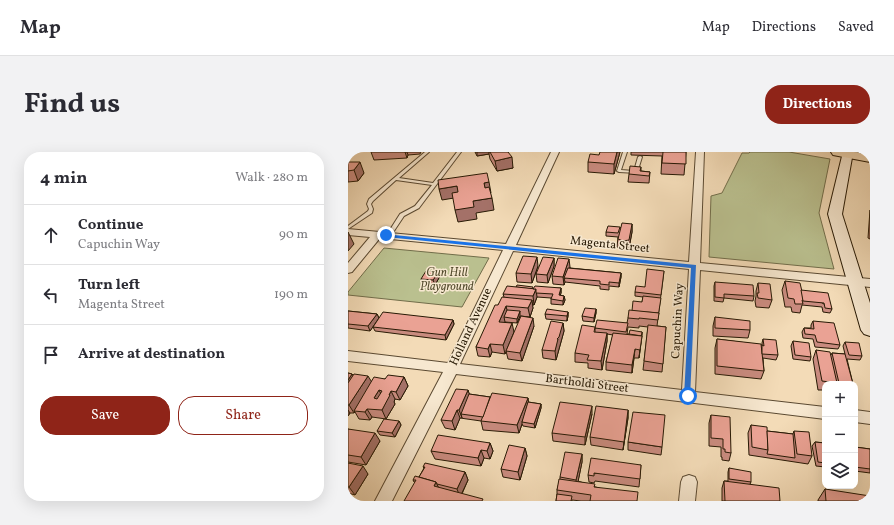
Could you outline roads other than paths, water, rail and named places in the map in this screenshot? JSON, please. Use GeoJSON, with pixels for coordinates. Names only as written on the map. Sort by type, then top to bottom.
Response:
{"type":"FeatureCollection","features":[{"type":"Feature","properties":{"kind":"main road"},"geometry":{"type":"LineString","coordinates":[[844,153],[870,158]]}},
{"type":"Feature","properties":{"kind":"street","name":"Holland Avenue"},"geometry":{"type":"LineString","coordinates":[[383,501],[452,368],[555,152]]}},
{"type":"Feature","properties":{"kind":"street","name":"Capuchin Way"},"geometry":{"type":"LineString","coordinates":[[688,396],[700,152]]}},
{"type":"Feature","properties":{"kind":"street"},"geometry":{"type":"LineString","coordinates":[[844,153],[835,214],[863,282],[870,330]]}},
{"type":"Feature","properties":{"kind":"street","name":"Magenta Street"},"geometry":{"type":"LineString","coordinates":[[348,232],[863,282]]}},
{"type":"Feature","properties":{"kind":"street"},"geometry":{"type":"LineString","coordinates":[[348,270],[377,234]]}},
{"type":"Feature","properties":{"kind":"street","name":"Bartholdi Street"},"geometry":{"type":"LineString","coordinates":[[348,356],[822,412]]}},
{"type":"Feature","properties":{"kind":"street"},"geometry":{"type":"LineString","coordinates":[[858,416],[870,418]]}},
{"type":"Feature","properties":{"kind":"street"},"geometry":{"type":"LineString","coordinates":[[687,501],[689,482]]}},
{"type":"Feature","properties":{"kind":"lane"},"geometry":{"type":"LineString","coordinates":[[348,228],[370,212],[371,209],[369,202],[427,152]]}},
{"type":"Feature","properties":{"kind":"lane"},"geometry":{"type":"LineString","coordinates":[[388,236],[400,217],[417,207],[459,152]]}},
{"type":"Feature","properties":{"kind":"lane"},"geometry":{"type":"LineString","coordinates":[[624,152],[619,171],[636,172],[640,157]]}},
{"type":"Feature","properties":{"kind":"lane"},"geometry":{"type":"LineString","coordinates":[[396,179],[434,184]]}},
{"type":"Feature","properties":{"kind":"park label","name":"Gun Hill Playground"},"geometry":{"type":"Point","coordinates":[447,280]}}]}
